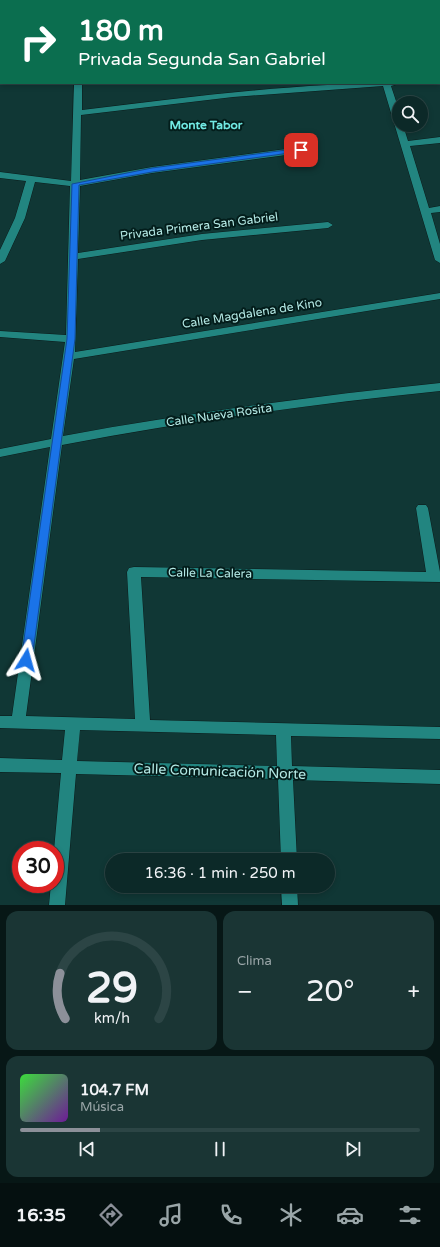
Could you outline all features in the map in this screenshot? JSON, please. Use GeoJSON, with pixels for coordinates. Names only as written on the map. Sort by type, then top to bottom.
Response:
{"type":"FeatureCollection","features":[{"type":"Feature","properties":{"kind":"street"},"geometry":{"type":"LineString","coordinates":[[18,723],[71,339],[78,84]]}},
{"type":"Feature","properties":{"kind":"street"},"geometry":{"type":"LineString","coordinates":[[78,113],[233,94],[386,84],[392,103]]}},
{"type":"Feature","properties":{"kind":"street"},"geometry":{"type":"LineString","coordinates":[[401,132],[440,260]]}},
{"type":"Feature","properties":{"kind":"street"},"geometry":{"type":"LineString","coordinates":[[405,144],[440,140]]}},
{"type":"Feature","properties":{"kind":"street"},"geometry":{"type":"LineString","coordinates":[[0,175],[76,184],[152,170],[301,150]]}},
{"type":"Feature","properties":{"kind":"street"},"geometry":{"type":"LineString","coordinates":[[0,261],[20,218],[31,178]]}},
{"type":"Feature","properties":{"kind":"street"},"geometry":{"type":"LineString","coordinates":[[426,211],[440,209]]}},
{"type":"Feature","properties":{"kind":"street","name":"Privada Primera San Gabriel"},"geometry":{"type":"LineString","coordinates":[[74,257],[202,237],[328,226]]}},
{"type":"Feature","properties":{"kind":"street","name":"Calle Magdalena de Kino"},"geometry":{"type":"LineString","coordinates":[[69,356],[440,296]]}},
{"type":"Feature","properties":{"kind":"street"},"geometry":{"type":"LineString","coordinates":[[0,334],[71,339]]}},
{"type":"Feature","properties":{"kind":"street","name":"Calle Nueva Rosita"},"geometry":{"type":"LineString","coordinates":[[0,453],[57,441],[304,403],[440,387]]}},
{"type":"Feature","properties":{"kind":"street"},"geometry":{"type":"LineString","coordinates":[[422,508],[436,577]]}},
{"type":"Feature","properties":{"kind":"street","name":"Calle La Calera"},"geometry":{"type":"LineString","coordinates":[[143,725],[134,572],[436,577]]}},
{"type":"Feature","properties":{"kind":"street"},"geometry":{"type":"LineString","coordinates":[[0,722],[440,733]]}},
{"type":"Feature","properties":{"kind":"street"},"geometry":{"type":"LineString","coordinates":[[58,905],[73,724]]}},
{"type":"Feature","properties":{"kind":"street"},"geometry":{"type":"LineString","coordinates":[[284,729],[288,853]]}},
{"type":"Feature","properties":{"kind":"street","name":"Calle Comunicación Norte"},"geometry":{"type":"LineString","coordinates":[[0,764],[440,778]]}},
{"type":"Feature","properties":{"kind":"street"},"geometry":{"type":"LineString","coordinates":[[290,893],[290,905]]}},
{"type":"Feature","properties":{"kind":"district","name":"Monte Tabor"},"geometry":{"type":"Point","coordinates":[206,125]}},
{"type":"Feature","properties":{"kind":"route"},"geometry":{"type":"LineString","coordinates":[[26,660],[71,339],[76,184],[152,170],[301,150]]}}]}
